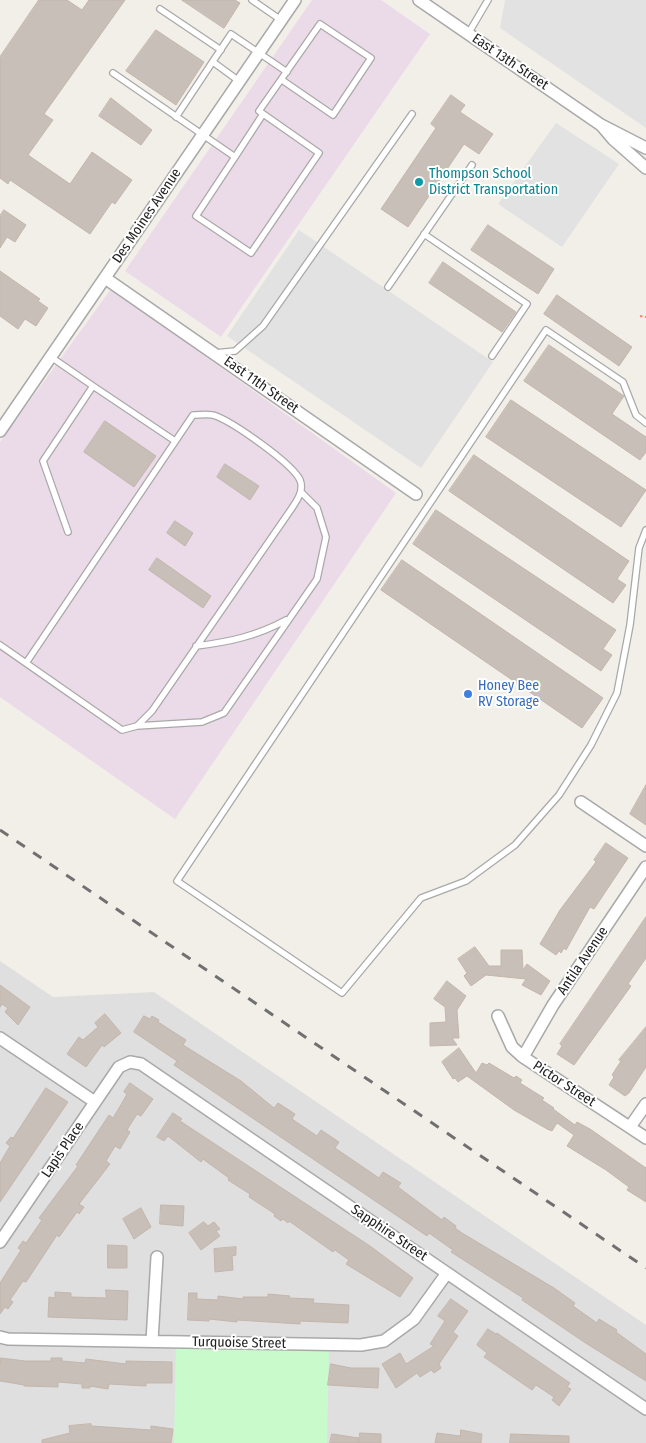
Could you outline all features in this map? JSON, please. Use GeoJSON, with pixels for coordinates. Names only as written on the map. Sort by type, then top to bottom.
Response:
{"type":"FeatureCollection","features":[{"type":"Feature","properties":{"kind":"street","name":"Des Moines Avenue"},"geometry":{"type":"LineString","coordinates":[[0,431],[295,0]]}},
{"type":"Feature","properties":{"kind":"street","name":"East 13th Street"},"geometry":{"type":"LineString","coordinates":[[419,0],[601,125],[646,148]]}},
{"type":"Feature","properties":{"kind":"street","name":"East 13th Street"},"geometry":{"type":"LineString","coordinates":[[601,125],[613,139],[646,168]]}},
{"type":"Feature","properties":{"kind":"street","name":"East 11th Street"},"geometry":{"type":"LineString","coordinates":[[105,278],[416,494]]}},
{"type":"Feature","properties":{"kind":"street"},"geometry":{"type":"LineString","coordinates":[[581,802],[646,846]]}},
{"type":"Feature","properties":{"kind":"street","name":"Antila Avenue"},"geometry":{"type":"LineString","coordinates":[[523,1057],[553,1005],[646,867]]}},
{"type":"Feature","properties":{"kind":"street","name":"Pictor Street"},"geometry":{"type":"LineString","coordinates":[[498,1016],[512,1047],[523,1057],[646,1138]]}},
{"type":"Feature","properties":{"kind":"street"},"geometry":{"type":"LineString","coordinates":[[0,1038],[95,1102]]}},
{"type":"Feature","properties":{"kind":"street","name":"Lapis Place"},"geometry":{"type":"LineString","coordinates":[[0,1242],[119,1067],[130,1062]]}},
{"type":"Feature","properties":{"kind":"street","name":"Sapphire Street"},"geometry":{"type":"LineString","coordinates":[[130,1062],[141,1064],[646,1409]]}},
{"type":"Feature","properties":{"kind":"street"},"geometry":{"type":"LineString","coordinates":[[630,1127],[646,1104]]}},
{"type":"Feature","properties":{"kind":"street"},"geometry":{"type":"LineString","coordinates":[[152,1341],[157,1257]]}},
{"type":"Feature","properties":{"kind":"street","name":"Turquoise Street"},"geometry":{"type":"LineString","coordinates":[[0,1337],[8,1339],[361,1345],[384,1341],[414,1319],[447,1273]]}},
{"type":"Feature","properties":{"kind":"lane"},"geometry":{"type":"LineString","coordinates":[[252,0],[281,20]]}},
{"type":"Feature","properties":{"kind":"lane"},"geometry":{"type":"LineString","coordinates":[[468,34],[488,0]]}},
{"type":"Feature","properties":{"kind":"lane"},"geometry":{"type":"LineString","coordinates":[[160,10],[221,50]]}},
{"type":"Feature","properties":{"kind":"lane"},"geometry":{"type":"LineString","coordinates":[[263,114],[196,216],[251,253],[319,152],[259,111],[320,24],[371,58],[333,115],[282,80]]}},
{"type":"Feature","properties":{"kind":"lane"},"geometry":{"type":"LineString","coordinates":[[176,117],[231,34],[287,72]]}},
{"type":"Feature","properties":{"kind":"lane"},"geometry":{"type":"LineString","coordinates":[[213,62],[239,81]]}},
{"type":"Feature","properties":{"kind":"lane"},"geometry":{"type":"LineString","coordinates":[[113,73],[235,157]]}},
{"type":"Feature","properties":{"kind":"lane"},"geometry":{"type":"LineString","coordinates":[[215,353],[235,351],[263,326],[412,114]]}},
{"type":"Feature","properties":{"kind":"lane"},"geometry":{"type":"LineString","coordinates":[[388,287],[472,165]]}},
{"type":"Feature","properties":{"kind":"lane"},"geometry":{"type":"LineString","coordinates":[[424,234],[527,304],[492,356]]}},
{"type":"Feature","properties":{"kind":"lane"},"geometry":{"type":"LineString","coordinates":[[646,423],[636,415],[623,382],[546,330],[176,881],[342,993],[422,898],[466,881],[515,845],[559,796],[591,745],[617,693],[630,625],[639,548],[646,530]]}},
{"type":"Feature","properties":{"kind":"lane"},"geometry":{"type":"LineString","coordinates":[[51,357],[176,441]]}},
{"type":"Feature","properties":{"kind":"lane"},"geometry":{"type":"LineString","coordinates":[[68,532],[43,461],[93,386]]}},
{"type":"Feature","properties":{"kind":"lane"},"geometry":{"type":"LineString","coordinates":[[26,663],[193,415],[214,415],[234,425],[292,468],[300,481],[301,492],[152,711],[137,726]]}},
{"type":"Feature","properties":{"kind":"lane"},"geometry":{"type":"LineString","coordinates":[[0,644],[122,730],[137,726],[202,722],[224,713],[317,578],[326,537],[317,508],[301,492]]}},
{"type":"Feature","properties":{"kind":"lane"},"geometry":{"type":"LineString","coordinates":[[196,646],[234,641],[266,631],[288,619]]}},
{"type":"Feature","properties":{"kind":"path"},"geometry":{"type":"LineString","coordinates":[[640,316],[646,317]]}},
{"type":"Feature","properties":{"kind":"shaded area"},"geometry":{"type":"Polygon","coordinates":[[[312,0],[381,0],[430,34],[221,337],[125,271],[312,0]]]}},
{"type":"Feature","properties":{"kind":"shaded area"},"geometry":{"type":"Polygon","coordinates":[[[505,0],[646,0],[646,128],[500,28],[505,0]]]}},
{"type":"Feature","properties":{"kind":"shaded area"},"geometry":{"type":"Polygon","coordinates":[[[556,123],[619,164],[562,247],[498,204],[556,123]]]}},
{"type":"Feature","properties":{"kind":"shaded area"},"geometry":{"type":"Polygon","coordinates":[[[299,230],[493,362],[421,468],[227,336],[299,230]]]}},
{"type":"Feature","properties":{"kind":"shaded area"},"geometry":{"type":"Polygon","coordinates":[[[111,289],[396,493],[175,819],[0,697],[0,442],[111,289]]]}},
{"type":"Feature","properties":{"kind":"shaded area"},"geometry":{"type":"Polygon","coordinates":[[[0,961],[53,997],[154,992],[646,1325],[646,1443],[0,1443],[0,961]]]}},
{"type":"Feature","properties":{"kind":"green space"},"geometry":{"type":"Polygon","coordinates":[[[176,1346],[329,1350],[327,1443],[174,1443],[176,1346]]]}},
{"type":"Feature","properties":{"kind":"building"},"geometry":{"type":"Polygon","coordinates":[[[39,0],[67,0],[82,10],[89,0],[125,0],[44,114],[53,120],[28,155],[70,184],[92,152],[132,180],[115,204],[112,202],[90,234],[10,180],[8,184],[0,178],[0,57],[39,0]]]}},
{"type":"Feature","properties":{"kind":"building"},"geometry":{"type":"Polygon","coordinates":[[[182,0],[235,0],[240,3],[224,28],[182,0]]]}},
{"type":"Feature","properties":{"kind":"building"},"geometry":{"type":"Polygon","coordinates":[[[156,30],[204,62],[176,105],[126,71],[156,30]]]}},
{"type":"Feature","properties":{"kind":"building","name":"Thompson School District Transportation"},"geometry":{"type":"Polygon","coordinates":[[[451,95],[465,105],[460,112],[493,134],[479,154],[464,144],[408,227],[381,209],[436,128],[431,124],[451,95]]]}},
{"type":"Feature","properties":{"kind":"building"},"geometry":{"type":"Polygon","coordinates":[[[111,98],[152,130],[141,145],[99,116],[111,98]]]}},
{"type":"Feature","properties":{"kind":"building"},"geometry":{"type":"Polygon","coordinates":[[[4,210],[26,225],[15,242],[7,237],[0,248],[0,216],[4,210]]]}},
{"type":"Feature","properties":{"kind":"building"},"geometry":{"type":"Polygon","coordinates":[[[488,225],[554,269],[538,294],[471,250],[488,225]]]}},
{"type":"Feature","properties":{"kind":"building"},"geometry":{"type":"Polygon","coordinates":[[[443,262],[516,312],[502,332],[429,283],[443,262]]]}},
{"type":"Feature","properties":{"kind":"building"},"geometry":{"type":"Polygon","coordinates":[[[0,271],[40,299],[38,301],[48,308],[36,326],[25,319],[18,329],[0,316],[0,271]]]}},
{"type":"Feature","properties":{"kind":"building"},"geometry":{"type":"Polygon","coordinates":[[[557,295],[632,347],[619,366],[544,314],[557,295]]]}},
{"type":"Feature","properties":{"kind":"building"},"geometry":{"type":"Polygon","coordinates":[[[549,345],[624,396],[612,414],[646,437],[646,452],[640,460],[524,381],[549,345]]]}},
{"type":"Feature","properties":{"kind":"building"},"geometry":{"type":"Polygon","coordinates":[[[511,400],[646,490],[621,527],[486,437],[511,400]]]}},
{"type":"Feature","properties":{"kind":"building"},"geometry":{"type":"Polygon","coordinates":[[[105,421],[156,456],[134,487],[84,452],[105,421]]]}},
{"type":"Feature","properties":{"kind":"building"},"geometry":{"type":"Polygon","coordinates":[[[474,455],[629,561],[617,579],[626,585],[613,603],[449,491],[474,455]]]}},
{"type":"Feature","properties":{"kind":"building"},"geometry":{"type":"Polygon","coordinates":[[[225,464],[259,486],[250,500],[217,477],[225,464]]]}},
{"type":"Feature","properties":{"kind":"building"},"geometry":{"type":"Polygon","coordinates":[[[436,510],[616,630],[603,649],[612,655],[601,671],[413,544],[436,510]]]}},
{"type":"Feature","properties":{"kind":"building"},"geometry":{"type":"Polygon","coordinates":[[[175,521],[193,533],[185,546],[167,533],[175,521]]]}},
{"type":"Feature","properties":{"kind":"building"},"geometry":{"type":"Polygon","coordinates":[[[157,558],[211,596],[203,608],[149,570],[157,558]]]}},
{"type":"Feature","properties":{"kind":"building"},"geometry":{"type":"Polygon","coordinates":[[[402,560],[603,698],[582,728],[381,590],[402,560]]]}},
{"type":"Feature","properties":{"kind":"building"},"geometry":{"type":"Polygon","coordinates":[[[646,785],[646,825],[630,814],[646,785]]]}},
{"type":"Feature","properties":{"kind":"building"},"geometry":{"type":"Polygon","coordinates":[[[606,843],[628,858],[594,909],[590,907],[566,950],[564,948],[561,953],[559,951],[556,955],[540,944],[560,910],[596,862],[594,860],[606,843]]]}},
{"type":"Feature","properties":{"kind":"building"},"geometry":{"type":"Polygon","coordinates":[[[646,917],[646,958],[628,984],[631,986],[574,1065],[557,1054],[562,1046],[560,1044],[646,917]]]}},
{"type":"Feature","properties":{"kind":"building"},"geometry":{"type":"Polygon","coordinates":[[[475,947],[489,966],[501,966],[501,950],[522,950],[523,970],[527,964],[550,981],[541,995],[522,985],[526,979],[486,975],[471,986],[464,976],[467,973],[458,959],[475,947]]]}},
{"type":"Feature","properties":{"kind":"building"},"geometry":{"type":"Polygon","coordinates":[[[447,981],[466,996],[457,1010],[459,1038],[452,1038],[457,1045],[430,1046],[430,1023],[446,1022],[445,1007],[434,999],[447,981]]]}},
{"type":"Feature","properties":{"kind":"building"},"geometry":{"type":"Polygon","coordinates":[[[0,985],[30,1007],[18,1025],[5,1012],[8,1008],[2,1004],[0,1007],[0,985]]]}},
{"type":"Feature","properties":{"kind":"building"},"geometry":{"type":"Polygon","coordinates":[[[105,1014],[121,1033],[104,1047],[102,1045],[86,1067],[67,1054],[79,1037],[83,1040],[98,1027],[95,1023],[105,1014]]]}},
{"type":"Feature","properties":{"kind":"building"},"geometry":{"type":"Polygon","coordinates":[[[144,1016],[150,1019],[152,1016],[159,1020],[158,1022],[186,1040],[183,1045],[241,1081],[274,1108],[278,1103],[295,1114],[292,1119],[317,1136],[321,1130],[339,1142],[335,1148],[379,1178],[383,1172],[401,1183],[398,1187],[442,1220],[444,1217],[462,1233],[554,1288],[575,1303],[573,1306],[597,1323],[599,1319],[617,1330],[616,1332],[646,1354],[646,1381],[584,1342],[522,1300],[523,1298],[451,1252],[453,1250],[429,1233],[427,1236],[174,1065],[177,1061],[134,1032],[144,1016]]]}},
{"type":"Feature","properties":{"kind":"building"},"geometry":{"type":"Polygon","coordinates":[[[646,1027],[646,1067],[625,1096],[609,1085],[614,1077],[612,1075],[621,1061],[619,1060],[646,1027]]]}},
{"type":"Feature","properties":{"kind":"building"},"geometry":{"type":"Polygon","coordinates":[[[459,1048],[476,1073],[482,1063],[487,1065],[489,1063],[514,1078],[516,1076],[522,1080],[520,1083],[544,1098],[542,1100],[575,1125],[577,1122],[590,1129],[646,1168],[646,1202],[627,1190],[629,1187],[606,1170],[567,1146],[574,1135],[557,1123],[552,1131],[547,1129],[514,1110],[467,1076],[458,1082],[455,1078],[453,1079],[442,1062],[459,1048]]]}},
{"type":"Feature","properties":{"kind":"building"},"geometry":{"type":"Polygon","coordinates":[[[130,1083],[153,1099],[141,1116],[137,1114],[127,1130],[130,1132],[120,1149],[115,1146],[106,1161],[110,1164],[79,1204],[84,1207],[79,1214],[77,1212],[59,1237],[57,1235],[26,1282],[23,1281],[10,1300],[13,1302],[8,1309],[5,1307],[0,1314],[0,1283],[21,1250],[18,1248],[23,1241],[26,1243],[42,1220],[39,1218],[78,1166],[76,1165],[109,1115],[113,1118],[127,1094],[124,1092],[130,1083]]]}},
{"type":"Feature","properties":{"kind":"building"},"geometry":{"type":"Polygon","coordinates":[[[46,1088],[68,1102],[0,1202],[0,1163],[10,1146],[6,1143],[11,1137],[13,1138],[46,1088]]]}},
{"type":"Feature","properties":{"kind":"building"},"geometry":{"type":"Polygon","coordinates":[[[173,1113],[182,1119],[180,1121],[370,1246],[413,1278],[400,1297],[346,1264],[349,1260],[335,1250],[333,1252],[289,1221],[288,1223],[283,1219],[281,1221],[274,1216],[275,1214],[249,1197],[250,1194],[228,1180],[229,1178],[203,1159],[201,1162],[168,1136],[164,1141],[157,1137],[173,1113]]]}},
{"type":"Feature","properties":{"kind":"building"},"geometry":{"type":"Polygon","coordinates":[[[161,1205],[184,1206],[183,1226],[160,1224],[161,1205]]]}},
{"type":"Feature","properties":{"kind":"building"},"geometry":{"type":"Polygon","coordinates":[[[141,1208],[151,1227],[134,1239],[123,1219],[141,1208]]]}},
{"type":"Feature","properties":{"kind":"building"},"geometry":{"type":"Polygon","coordinates":[[[204,1222],[208,1226],[214,1222],[220,1229],[216,1231],[220,1236],[201,1250],[189,1233],[204,1222]]]}},
{"type":"Feature","properties":{"kind":"building"},"geometry":{"type":"Polygon","coordinates":[[[108,1245],[127,1246],[127,1268],[108,1268],[108,1245]]]}},
{"type":"Feature","properties":{"kind":"building"},"geometry":{"type":"Polygon","coordinates":[[[236,1247],[236,1255],[232,1256],[233,1270],[215,1272],[214,1249],[236,1247]]]}},
{"type":"Feature","properties":{"kind":"building"},"geometry":{"type":"Polygon","coordinates":[[[106,1290],[128,1291],[127,1320],[48,1317],[49,1297],[55,1298],[55,1292],[71,1293],[71,1297],[106,1298],[106,1290]]]}},
{"type":"Feature","properties":{"kind":"building"},"geometry":{"type":"Polygon","coordinates":[[[189,1293],[197,1293],[197,1299],[218,1300],[218,1296],[243,1299],[243,1297],[268,1297],[268,1294],[290,1296],[289,1298],[314,1299],[313,1303],[349,1305],[348,1323],[300,1321],[300,1324],[209,1319],[209,1321],[188,1320],[189,1293]]]}},
{"type":"Feature","properties":{"kind":"building"},"geometry":{"type":"Polygon","coordinates":[[[451,1299],[468,1311],[453,1332],[458,1336],[439,1364],[441,1368],[434,1373],[431,1370],[420,1377],[417,1373],[396,1388],[382,1364],[400,1353],[406,1364],[434,1346],[430,1344],[445,1321],[438,1316],[451,1299]]]}},
{"type":"Feature","properties":{"kind":"building"},"geometry":{"type":"Polygon","coordinates":[[[488,1329],[497,1333],[570,1383],[567,1387],[571,1389],[559,1406],[552,1400],[554,1397],[536,1385],[532,1390],[484,1357],[487,1353],[477,1345],[488,1329]]]}},
{"type":"Feature","properties":{"kind":"building"},"geometry":{"type":"Polygon","coordinates":[[[1,1358],[25,1361],[51,1361],[51,1358],[62,1358],[62,1361],[85,1363],[86,1359],[126,1364],[126,1361],[172,1362],[172,1383],[146,1383],[146,1386],[109,1384],[108,1389],[90,1386],[90,1388],[82,1388],[82,1384],[58,1382],[58,1387],[24,1386],[0,1381],[1,1358]]]}},
{"type":"Feature","properties":{"kind":"building"},"geometry":{"type":"Polygon","coordinates":[[[331,1364],[351,1368],[379,1368],[378,1388],[328,1385],[331,1364]]]}},
{"type":"Feature","properties":{"kind":"building"},"geometry":{"type":"Polygon","coordinates":[[[91,1424],[91,1426],[151,1430],[151,1426],[173,1429],[171,1443],[42,1443],[42,1440],[70,1433],[69,1426],[91,1424]]]}},
{"type":"Feature","properties":{"kind":"building"},"geometry":{"type":"Polygon","coordinates":[[[461,1430],[482,1434],[481,1443],[435,1443],[437,1433],[460,1436],[461,1430]]]}},
{"type":"Feature","properties":{"kind":"building"},"geometry":{"type":"Polygon","coordinates":[[[360,1433],[381,1434],[381,1443],[359,1443],[360,1433]]]}},
{"type":"Feature","properties":{"kind":"building"},"geometry":{"type":"Polygon","coordinates":[[[332,1434],[359,1438],[359,1443],[330,1443],[332,1434]]]}},
{"type":"Feature","properties":{"kind":"building"},"geometry":{"type":"Polygon","coordinates":[[[511,1434],[569,1436],[569,1443],[510,1443],[511,1434]]]}},
{"type":"Feature","properties":{"kind":"railway"},"geometry":{"type":"LineString","coordinates":[[0,830],[646,1268]]}},
{"type":"Feature","properties":{"kind":"place","name":"Thompson School District Transportation"},"geometry":{"type":"Point","coordinates":[419,182]}},
{"type":"Feature","properties":{"kind":"place","name":"Honey Bee RV Storage"},"geometry":{"type":"Point","coordinates":[468,694]}}]}
